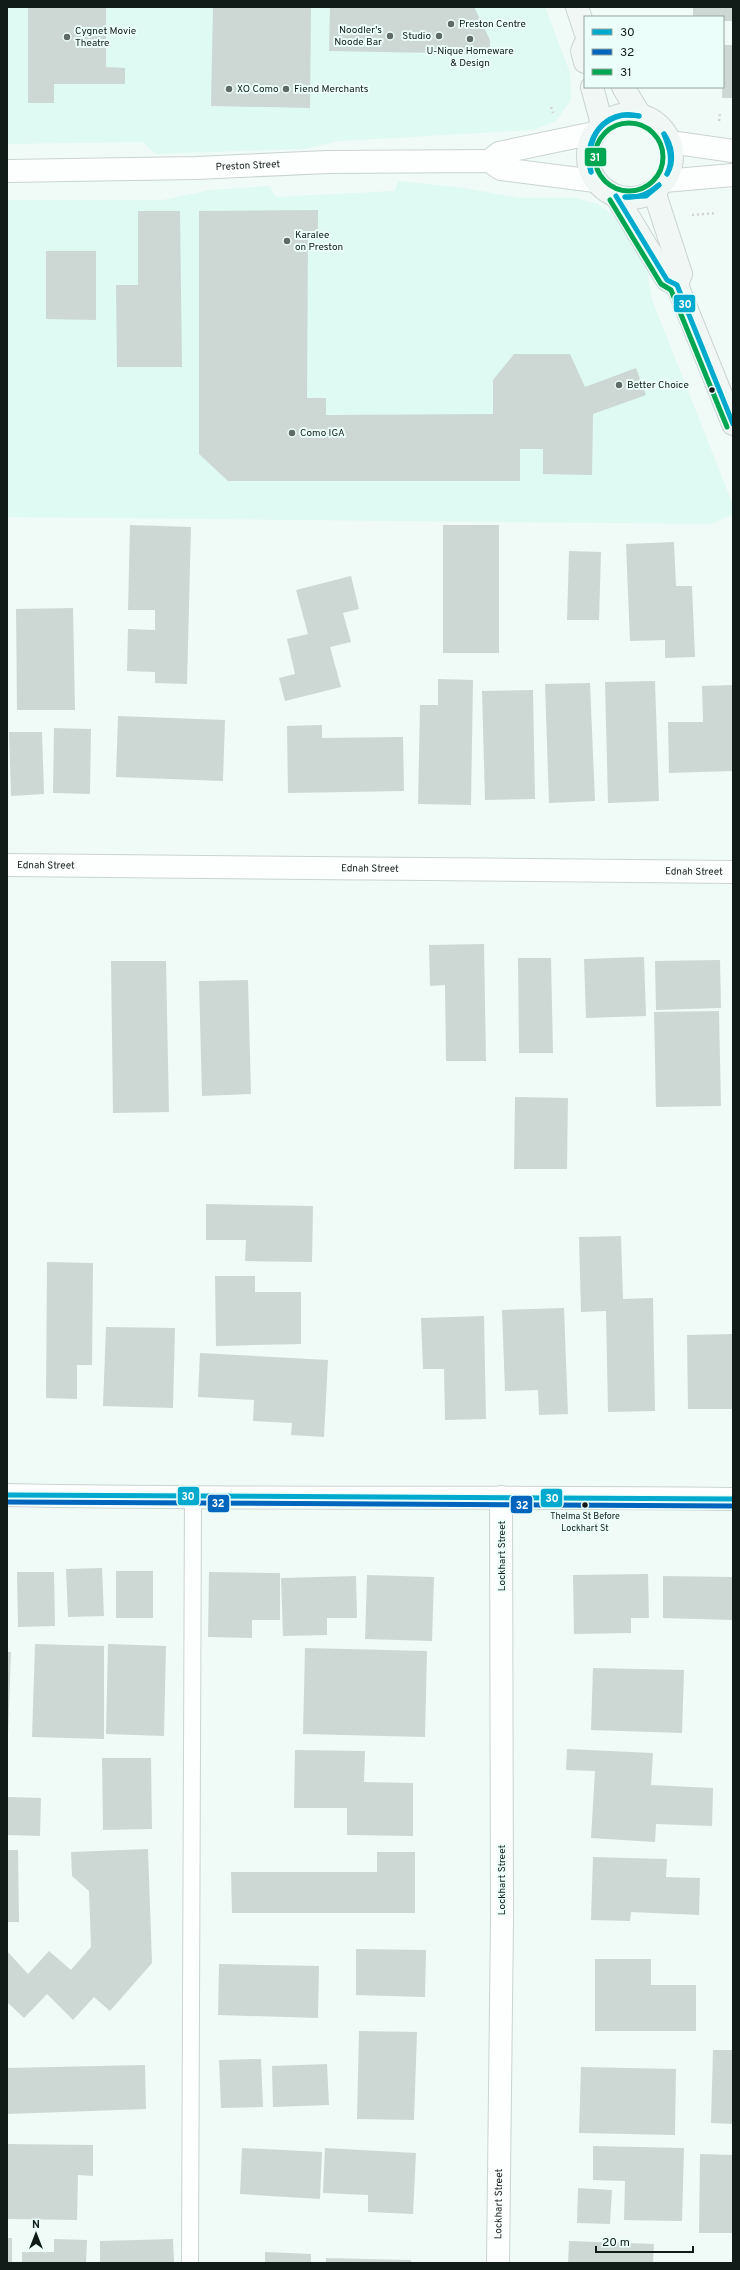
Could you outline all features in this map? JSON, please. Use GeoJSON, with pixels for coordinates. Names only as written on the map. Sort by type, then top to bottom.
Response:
{"type":"FeatureCollection","features":[{"type":"Feature","properties":{"kind":"main road"},"geometry":{"type":"LineString","coordinates":[[576,7],[584,28]]}},
{"type":"Feature","properties":{"kind":"main road"},"geometry":{"type":"LineString","coordinates":[[584,46],[582,51],[584,58]]}},
{"type":"Feature","properties":{"kind":"main road"},"geometry":{"type":"LineString","coordinates":[[592,88],[598,129]]}},
{"type":"Feature","properties":{"kind":"main road"},"geometry":{"type":"LineString","coordinates":[[625,88],[640,115]]}},
{"type":"Feature","properties":{"kind":"main road"},"geometry":{"type":"LineString","coordinates":[[626,114],[640,115],[653,121],[663,130],[670,142],[672,155],[670,169],[659,186],[642,197],[629,198],[616,196],[604,190],[595,181],[590,169],[588,157],[589,144],[598,129],[613,118],[626,114]]}},
{"type":"Feature","properties":{"kind":"main road"},"geometry":{"type":"LineString","coordinates":[[659,186],[681,274],[676,285]]}},
{"type":"Feature","properties":{"kind":"main road"},"geometry":{"type":"LineString","coordinates":[[616,196],[667,280],[676,285],[733,424]]}},
{"type":"Feature","properties":{"kind":"street","name":"Preston Street"},"geometry":{"type":"LineString","coordinates":[[489,161],[499,153],[598,129]]}},
{"type":"Feature","properties":{"kind":"street"},"geometry":{"type":"LineString","coordinates":[[670,142],[733,150]]}},
{"type":"Feature","properties":{"kind":"street","name":"Preston Street"},"geometry":{"type":"LineString","coordinates":[[7,171],[196,168],[328,162],[489,161],[501,169],[595,181]]}},
{"type":"Feature","properties":{"kind":"street"},"geometry":{"type":"LineString","coordinates":[[659,186],[733,175]]}},
{"type":"Feature","properties":{"kind":"street","name":"Ednah Street"},"geometry":{"type":"LineString","coordinates":[[7,865],[733,872]]}},
{"type":"Feature","properties":{"kind":"street"},"geometry":{"type":"LineString","coordinates":[[7,1495],[194,1498],[501,1497],[733,1499]]}},
{"type":"Feature","properties":{"kind":"street","name":"Lockhart Street"},"geometry":{"type":"LineString","coordinates":[[498,2263],[502,1919],[501,1497]]}},
{"type":"Feature","properties":{"kind":"lane"},"geometry":{"type":"LineString","coordinates":[[190,2263],[194,1498]]}},
{"type":"Feature","properties":{"kind":"shaded area"},"geometry":{"type":"Polygon","coordinates":[[[7,7],[545,7],[570,73],[571,100],[556,121],[534,130],[339,141],[303,149],[156,154],[142,142],[7,144],[7,7]]]}},
{"type":"Feature","properties":{"kind":"shaded area"},"geometry":{"type":"Polygon","coordinates":[[[398,181],[464,188],[520,198],[575,198],[598,204],[613,215],[646,265],[652,300],[733,505],[733,514],[711,524],[7,517],[7,200],[163,200],[211,190],[270,186],[275,197],[395,191],[398,181]]]}},
{"type":"Feature","properties":{"kind":"building","name":"Cygnet Movie Theatre"},"geometry":{"type":"Polygon","coordinates":[[[28,7],[106,7],[106,67],[125,68],[125,84],[54,84],[54,103],[28,103],[28,7]]]}},
{"type":"Feature","properties":{"kind":"building"},"geometry":{"type":"Polygon","coordinates":[[[213,7],[311,7],[310,108],[211,106],[213,7]]]}},
{"type":"Feature","properties":{"kind":"building"},"geometry":{"type":"Polygon","coordinates":[[[330,7],[474,7],[490,40],[490,54],[329,51],[330,7]]]}},
{"type":"Feature","properties":{"kind":"building"},"geometry":{"type":"Polygon","coordinates":[[[693,7],[733,7],[733,21],[724,21],[724,16],[693,16],[693,7]]]}},
{"type":"Feature","properties":{"kind":"building"},"geometry":{"type":"Polygon","coordinates":[[[724,45],[733,45],[733,98],[722,98],[722,88],[724,88],[724,45]]]}},
{"type":"Feature","properties":{"kind":"building"},"geometry":{"type":"Polygon","coordinates":[[[318,210],[318,236],[308,236],[307,398],[326,398],[326,415],[493,414],[493,380],[514,354],[570,354],[585,387],[636,368],[646,395],[593,414],[592,475],[543,474],[543,449],[520,449],[520,481],[228,481],[199,454],[199,211],[318,210]]]}},
{"type":"Feature","properties":{"kind":"building"},"geometry":{"type":"Polygon","coordinates":[[[138,211],[180,211],[182,367],[117,367],[116,285],[138,285],[138,211]]]}},
{"type":"Feature","properties":{"kind":"building"},"geometry":{"type":"Polygon","coordinates":[[[46,251],[96,251],[96,320],[46,319],[46,251]]]}},
{"type":"Feature","properties":{"kind":"building"},"geometry":{"type":"Polygon","coordinates":[[[130,525],[191,527],[187,684],[155,683],[155,672],[127,671],[128,629],[155,630],[155,610],[128,610],[130,525]]]}},
{"type":"Feature","properties":{"kind":"building"},"geometry":{"type":"Polygon","coordinates":[[[443,525],[499,525],[499,653],[443,653],[443,525]]]}},
{"type":"Feature","properties":{"kind":"building"},"geometry":{"type":"Polygon","coordinates":[[[674,542],[676,586],[692,586],[695,657],[665,658],[665,640],[630,641],[626,544],[674,542]]]}},
{"type":"Feature","properties":{"kind":"building"},"geometry":{"type":"Polygon","coordinates":[[[569,551],[601,552],[599,620],[567,620],[569,551]]]}},
{"type":"Feature","properties":{"kind":"building"},"geometry":{"type":"Polygon","coordinates":[[[351,576],[359,609],[343,613],[351,642],[330,647],[341,687],[285,701],[279,678],[295,674],[287,639],[308,634],[296,590],[351,576]]]}},
{"type":"Feature","properties":{"kind":"building"},"geometry":{"type":"Polygon","coordinates":[[[73,608],[75,710],[17,710],[16,609],[73,608]]]}},
{"type":"Feature","properties":{"kind":"building"},"geometry":{"type":"Polygon","coordinates":[[[438,679],[473,680],[471,805],[418,804],[420,705],[438,705],[438,679]]]}},
{"type":"Feature","properties":{"kind":"building"},"geometry":{"type":"Polygon","coordinates":[[[655,681],[659,801],[608,803],[605,682],[655,681]]]}},
{"type":"Feature","properties":{"kind":"building"},"geometry":{"type":"Polygon","coordinates":[[[590,683],[595,801],[549,803],[545,684],[590,683]]]}},
{"type":"Feature","properties":{"kind":"building"},"geometry":{"type":"Polygon","coordinates":[[[733,685],[733,771],[669,773],[668,722],[703,722],[702,686],[733,685]]]}},
{"type":"Feature","properties":{"kind":"building"},"geometry":{"type":"Polygon","coordinates":[[[533,690],[535,799],[485,800],[482,691],[533,690]]]}},
{"type":"Feature","properties":{"kind":"building"},"geometry":{"type":"Polygon","coordinates":[[[118,716],[225,720],[223,781],[116,777],[118,716]]]}},
{"type":"Feature","properties":{"kind":"building"},"geometry":{"type":"Polygon","coordinates":[[[322,725],[322,738],[403,737],[404,791],[288,793],[287,726],[322,725]]]}},
{"type":"Feature","properties":{"kind":"building"},"geometry":{"type":"Polygon","coordinates":[[[54,728],[91,729],[90,794],[53,793],[54,728]]]}},
{"type":"Feature","properties":{"kind":"building"},"geometry":{"type":"Polygon","coordinates":[[[9,732],[42,732],[44,794],[11,796],[9,732]]]}},
{"type":"Feature","properties":{"kind":"building"},"geometry":{"type":"Polygon","coordinates":[[[484,944],[486,1061],[446,1061],[445,985],[430,986],[429,945],[484,944]]]}},
{"type":"Feature","properties":{"kind":"building"},"geometry":{"type":"Polygon","coordinates":[[[644,957],[646,1016],[586,1018],[584,959],[644,957]]]}},
{"type":"Feature","properties":{"kind":"building"},"geometry":{"type":"Polygon","coordinates":[[[518,958],[551,958],[553,1053],[519,1053],[518,958]]]}},
{"type":"Feature","properties":{"kind":"building"},"geometry":{"type":"Polygon","coordinates":[[[720,960],[721,1008],[656,1010],[655,961],[720,960]]]}},
{"type":"Feature","properties":{"kind":"building"},"geometry":{"type":"Polygon","coordinates":[[[111,961],[166,961],[169,1112],[113,1113],[111,961]]]}},
{"type":"Feature","properties":{"kind":"building"},"geometry":{"type":"Polygon","coordinates":[[[248,980],[251,1094],[202,1096],[199,981],[248,980]]]}},
{"type":"Feature","properties":{"kind":"building"},"geometry":{"type":"Polygon","coordinates":[[[719,1011],[721,1106],[656,1107],[654,1012],[719,1011]]]}},
{"type":"Feature","properties":{"kind":"building"},"geometry":{"type":"Polygon","coordinates":[[[515,1097],[568,1098],[567,1169],[514,1169],[515,1097]]]}},
{"type":"Feature","properties":{"kind":"building"},"geometry":{"type":"Polygon","coordinates":[[[206,1204],[313,1206],[312,1262],[245,1261],[246,1240],[206,1240],[206,1204]]]}},
{"type":"Feature","properties":{"kind":"building"},"geometry":{"type":"Polygon","coordinates":[[[621,1236],[623,1299],[653,1298],[655,1411],[608,1412],[606,1311],[581,1312],[579,1237],[621,1236]]]}},
{"type":"Feature","properties":{"kind":"building"},"geometry":{"type":"Polygon","coordinates":[[[47,1262],[93,1263],[92,1365],[77,1365],[77,1399],[46,1398],[47,1262]]]}},
{"type":"Feature","properties":{"kind":"building"},"geometry":{"type":"Polygon","coordinates":[[[215,1276],[255,1276],[255,1292],[301,1292],[301,1344],[216,1346],[215,1276]]]}},
{"type":"Feature","properties":{"kind":"building"},"geometry":{"type":"Polygon","coordinates":[[[564,1308],[568,1414],[539,1415],[538,1390],[505,1391],[502,1310],[564,1308]]]}},
{"type":"Feature","properties":{"kind":"building"},"geometry":{"type":"Polygon","coordinates":[[[484,1316],[486,1419],[445,1420],[444,1369],[423,1369],[421,1318],[484,1316]]]}},
{"type":"Feature","properties":{"kind":"building"},"geometry":{"type":"Polygon","coordinates":[[[106,1327],[175,1328],[173,1408],[103,1406],[106,1327]]]}},
{"type":"Feature","properties":{"kind":"building"},"geometry":{"type":"Polygon","coordinates":[[[733,1334],[733,1409],[688,1409],[687,1335],[733,1334]]]}},
{"type":"Feature","properties":{"kind":"building"},"geometry":{"type":"Polygon","coordinates":[[[200,1353],[328,1360],[324,1437],[291,1435],[292,1423],[253,1421],[254,1400],[198,1397],[200,1353]]]}},
{"type":"Feature","properties":{"kind":"building"},"geometry":{"type":"Polygon","coordinates":[[[102,1568],[104,1616],[68,1617],[66,1569],[102,1568]]]}},
{"type":"Feature","properties":{"kind":"building"},"geometry":{"type":"Polygon","coordinates":[[[116,1571],[153,1571],[153,1618],[116,1618],[116,1571]]]}},
{"type":"Feature","properties":{"kind":"building"},"geometry":{"type":"Polygon","coordinates":[[[17,1572],[54,1572],[55,1626],[18,1627],[17,1572]]]}},
{"type":"Feature","properties":{"kind":"building"},"geometry":{"type":"Polygon","coordinates":[[[209,1572],[280,1573],[280,1620],[252,1620],[252,1638],[208,1637],[209,1572]]]}},
{"type":"Feature","properties":{"kind":"building"},"geometry":{"type":"Polygon","coordinates":[[[648,1574],[649,1618],[631,1618],[631,1633],[574,1634],[573,1575],[648,1574]]]}},
{"type":"Feature","properties":{"kind":"building"},"geometry":{"type":"Polygon","coordinates":[[[367,1575],[434,1577],[432,1641],[365,1639],[367,1575]]]}},
{"type":"Feature","properties":{"kind":"building"},"geometry":{"type":"Polygon","coordinates":[[[356,1576],[357,1618],[327,1618],[327,1635],[283,1636],[281,1578],[356,1576]]]}},
{"type":"Feature","properties":{"kind":"building"},"geometry":{"type":"Polygon","coordinates":[[[663,1576],[733,1577],[733,1620],[663,1618],[663,1576]]]}},
{"type":"Feature","properties":{"kind":"building"},"geometry":{"type":"Polygon","coordinates":[[[35,1644],[104,1646],[104,1739],[32,1737],[35,1644]]]}},
{"type":"Feature","properties":{"kind":"building"},"geometry":{"type":"Polygon","coordinates":[[[108,1644],[166,1646],[164,1736],[106,1734],[108,1644]]]}},
{"type":"Feature","properties":{"kind":"building"},"geometry":{"type":"Polygon","coordinates":[[[305,1648],[427,1651],[425,1737],[303,1734],[305,1648]]]}},
{"type":"Feature","properties":{"kind":"building"},"geometry":{"type":"Polygon","coordinates":[[[7,1652],[11,1652],[8,1735],[7,1735],[7,1652]]]}},
{"type":"Feature","properties":{"kind":"building"},"geometry":{"type":"Polygon","coordinates":[[[593,1668],[684,1670],[682,1733],[591,1730],[593,1668]]]}},
{"type":"Feature","properties":{"kind":"building"},"geometry":{"type":"Polygon","coordinates":[[[567,1749],[653,1753],[651,1785],[713,1788],[712,1826],[656,1824],[655,1842],[591,1838],[595,1771],[566,1770],[567,1749]]]}},
{"type":"Feature","properties":{"kind":"building"},"geometry":{"type":"Polygon","coordinates":[[[295,1750],[365,1751],[364,1782],[413,1783],[413,1836],[347,1835],[347,1808],[294,1808],[295,1750]]]}},
{"type":"Feature","properties":{"kind":"building"},"geometry":{"type":"Polygon","coordinates":[[[102,1758],[151,1758],[152,1829],[103,1830],[102,1758]]]}},
{"type":"Feature","properties":{"kind":"building"},"geometry":{"type":"Polygon","coordinates":[[[7,1797],[41,1798],[40,1836],[7,1835],[7,1797]]]}},
{"type":"Feature","properties":{"kind":"building"},"geometry":{"type":"Polygon","coordinates":[[[148,1849],[152,1963],[110,2011],[94,1997],[73,2020],[47,1994],[24,2018],[7,2002],[7,1951],[28,1974],[49,1951],[71,1970],[91,1947],[89,1891],[72,1876],[71,1852],[148,1849]]]}},
{"type":"Feature","properties":{"kind":"building"},"geometry":{"type":"Polygon","coordinates":[[[7,1850],[18,1850],[19,1922],[7,1922],[7,1850]]]}},
{"type":"Feature","properties":{"kind":"building"},"geometry":{"type":"Polygon","coordinates":[[[377,1852],[415,1852],[415,1913],[232,1913],[231,1872],[377,1872],[377,1852]]]}},
{"type":"Feature","properties":{"kind":"building"},"geometry":{"type":"Polygon","coordinates":[[[593,1857],[667,1859],[666,1877],[700,1878],[699,1915],[631,1912],[630,1921],[591,1920],[593,1857]]]}},
{"type":"Feature","properties":{"kind":"building"},"geometry":{"type":"Polygon","coordinates":[[[356,1949],[426,1950],[425,1997],[356,1995],[356,1949]]]}},
{"type":"Feature","properties":{"kind":"building"},"geometry":{"type":"Polygon","coordinates":[[[595,1959],[651,1959],[651,1985],[696,1985],[696,2031],[595,2031],[595,1959]]]}},
{"type":"Feature","properties":{"kind":"building"},"geometry":{"type":"Polygon","coordinates":[[[219,1964],[319,1966],[318,2018],[218,2015],[219,1964]]]}},
{"type":"Feature","properties":{"kind":"building"},"geometry":{"type":"Polygon","coordinates":[[[359,2031],[417,2032],[414,2120],[357,2119],[359,2031]]]}},
{"type":"Feature","properties":{"kind":"building"},"geometry":{"type":"Polygon","coordinates":[[[713,2050],[733,2050],[733,2124],[711,2123],[713,2050]]]}},
{"type":"Feature","properties":{"kind":"building"},"geometry":{"type":"Polygon","coordinates":[[[261,2059],[263,2107],[221,2108],[219,2060],[261,2059]]]}},
{"type":"Feature","properties":{"kind":"building"},"geometry":{"type":"Polygon","coordinates":[[[327,2064],[329,2105],[273,2107],[272,2066],[327,2064]]]}},
{"type":"Feature","properties":{"kind":"building"},"geometry":{"type":"Polygon","coordinates":[[[145,2065],[146,2109],[7,2114],[7,2068],[145,2065]]]}},
{"type":"Feature","properties":{"kind":"building"},"geometry":{"type":"Polygon","coordinates":[[[581,2067],[676,2069],[675,2135],[579,2133],[581,2067]]]}},
{"type":"Feature","properties":{"kind":"building"},"geometry":{"type":"Polygon","coordinates":[[[7,2144],[93,2145],[93,2176],[78,2175],[77,2220],[8,2219],[7,2144]]]}},
{"type":"Feature","properties":{"kind":"building"},"geometry":{"type":"Polygon","coordinates":[[[593,2146],[684,2148],[682,2221],[624,2220],[625,2181],[593,2180],[593,2146]]]}},
{"type":"Feature","properties":{"kind":"building"},"geometry":{"type":"Polygon","coordinates":[[[242,2148],[322,2152],[320,2199],[240,2194],[242,2148]]]}},
{"type":"Feature","properties":{"kind":"building"},"geometry":{"type":"Polygon","coordinates":[[[325,2148],[416,2153],[413,2214],[368,2212],[368,2195],[323,2193],[325,2148]]]}},
{"type":"Feature","properties":{"kind":"building"},"geometry":{"type":"Polygon","coordinates":[[[700,2154],[733,2155],[733,2233],[699,2233],[700,2154]]]}},
{"type":"Feature","properties":{"kind":"building"},"geometry":{"type":"Polygon","coordinates":[[[578,2188],[612,2190],[610,2224],[577,2223],[578,2188]]]}},
{"type":"Feature","properties":{"kind":"building"},"geometry":{"type":"Polygon","coordinates":[[[7,2238],[12,2238],[12,2263],[7,2263],[7,2238]]]}},
{"type":"Feature","properties":{"kind":"building"},"geometry":{"type":"Polygon","coordinates":[[[54,2239],[87,2240],[86,2263],[22,2263],[22,2252],[54,2252],[54,2239]]]}},
{"type":"Feature","properties":{"kind":"building"},"geometry":{"type":"Polygon","coordinates":[[[173,2239],[174,2263],[100,2263],[100,2241],[173,2239]]]}},
{"type":"Feature","properties":{"kind":"building"},"geometry":{"type":"Polygon","coordinates":[[[569,2241],[654,2244],[653,2263],[568,2263],[569,2241]]]}},
{"type":"Feature","properties":{"kind":"building"},"geometry":{"type":"Polygon","coordinates":[[[265,2252],[311,2254],[311,2263],[265,2263],[265,2252]]]}},
{"type":"Feature","properties":{"kind":"building"},"geometry":{"type":"Polygon","coordinates":[[[326,2258],[411,2260],[411,2263],[326,2263],[326,2258]]]}},
{"type":"Feature","properties":{"kind":"transit line","name":"30"},"geometry":{"type":"LineString","coordinates":[[591,172],[591,146],[598,130],[611,119],[622,115],[639,116]]}},
{"type":"Feature","properties":{"kind":"transit line","name":"30"},"geometry":{"type":"LineString","coordinates":[[591,172],[589,160],[590,149],[593,138],[598,129],[606,122],[616,117],[627,115],[639,116]]}},
{"type":"Feature","properties":{"kind":"transit line","name":"31"},"geometry":{"type":"LineString","coordinates":[[629,123],[642,126],[653,133],[660,144],[663,157],[660,170],[653,181],[642,188],[629,191],[616,188],[605,181],[598,170],[595,157],[598,144],[605,133],[616,126],[629,123]]}},
{"type":"Feature","properties":{"kind":"transit line","name":"30"},"geometry":{"type":"LineString","coordinates":[[664,134],[667,138],[672,154],[671,164],[667,174]]}},
{"type":"Feature","properties":{"kind":"transit line","name":"30"},"geometry":{"type":"LineString","coordinates":[[664,134],[669,149],[670,159],[667,174]]}},
{"type":"Feature","properties":{"kind":"transit line","name":"30"},"geometry":{"type":"LineString","coordinates":[[625,197],[643,195],[659,185]]}},
{"type":"Feature","properties":{"kind":"transit line","name":"30"},"geometry":{"type":"LineString","coordinates":[[625,197],[646,196],[659,185]]}},
{"type":"Feature","properties":{"kind":"transit line","name":"30"},"geometry":{"type":"LineString","coordinates":[[616,196],[667,280],[677,285],[733,424]]}},
{"type":"Feature","properties":{"kind":"transit line","name":"31"},"geometry":{"type":"LineString","coordinates":[[610,200],[661,284],[671,290],[727,427]]}},
{"type":"Feature","properties":{"kind":"transit line","name":"30"},"geometry":{"type":"LineString","coordinates":[[7,1495],[733,1499]]}},
{"type":"Feature","properties":{"kind":"transit line","name":"32"},"geometry":{"type":"LineString","coordinates":[[7,1502],[733,1506]]}},
{"type":"Feature","properties":{"kind":"place","name":"Preston Centre"},"geometry":{"type":"Point","coordinates":[451,24]}},
{"type":"Feature","properties":{"kind":"place","name":"Noodler's Noode Bar"},"geometry":{"type":"Point","coordinates":[390,36]}},
{"type":"Feature","properties":{"kind":"place","name":"Studio"},"geometry":{"type":"Point","coordinates":[439,36]}},
{"type":"Feature","properties":{"kind":"place","name":"Cygnet Movie Theatre"},"geometry":{"type":"Point","coordinates":[67,37]}},
{"type":"Feature","properties":{"kind":"place","name":"U-Nique Homeware & Design"},"geometry":{"type":"Point","coordinates":[470,39]}},
{"type":"Feature","properties":{"kind":"place","name":"XO Como"},"geometry":{"type":"Point","coordinates":[229,89]}},
{"type":"Feature","properties":{"kind":"place","name":"Fiend Merchants"},"geometry":{"type":"Point","coordinates":[286,89]}},
{"type":"Feature","properties":{"kind":"place","name":"Karalee on Preston"},"geometry":{"type":"Point","coordinates":[287,241]}},
{"type":"Feature","properties":{"kind":"place","name":"Better Choice"},"geometry":{"type":"Point","coordinates":[619,385]}},
{"type":"Feature","properties":{"kind":"place","name":"Como IGA"},"geometry":{"type":"Point","coordinates":[292,433]}},
{"type":"Feature","properties":{"kind":"place","name":"Thelma St Before Lockhart St"},"geometry":{"type":"Point","coordinates":[585,1505]}}]}
